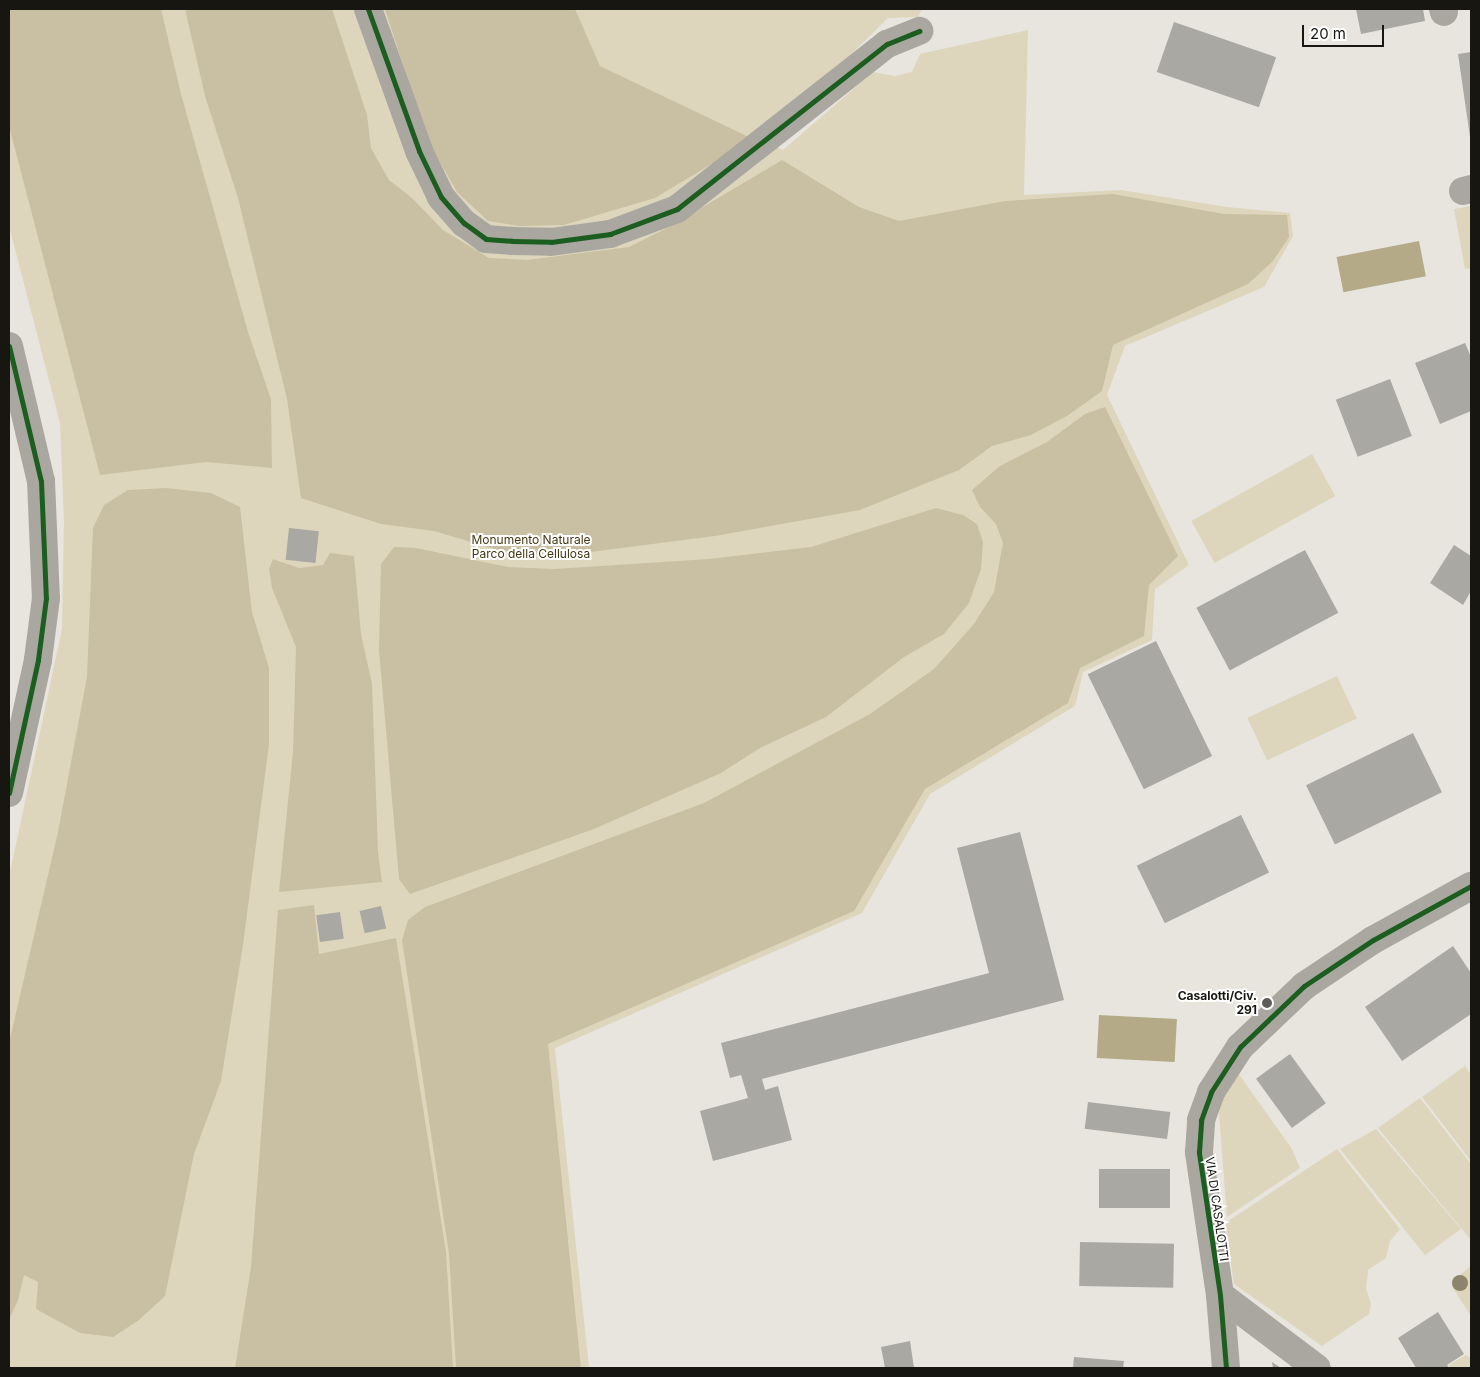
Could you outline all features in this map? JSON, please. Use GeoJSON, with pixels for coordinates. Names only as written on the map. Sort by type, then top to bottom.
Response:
{"type":"FeatureCollection","features":[{"type":"Feature","properties":{"kind":"street"},"geometry":{"type":"LineString","coordinates":[[368,9],[419,151],[441,197],[464,222],[486,239],[512,241],[551,242],[610,234],[677,209],[910,25]]}},
{"type":"Feature","properties":{"kind":"street"},"geometry":{"type":"LineString","coordinates":[[9,346],[37,455],[46,563],[46,598],[38,660],[9,793]]}},
{"type":"Feature","properties":{"kind":"street","name":"VIA DI CASALOTTI"},"geometry":{"type":"LineString","coordinates":[[1226,1368],[1220,1295],[1201,1180],[1199,1146],[1207,1101],[1224,1070],[1255,1031],[1304,986],[1373,940],[1471,886]]}},
{"type":"Feature","properties":{"kind":"street"},"geometry":{"type":"LineString","coordinates":[[1220,1295],[1317,1368]]}},
{"type":"Feature","properties":{"kind":"green space","name":"Monumento Naturale Parco della Cellulosa"},"geometry":{"type":"Polygon","coordinates":[[[9,9],[922,9],[918,17],[888,18],[820,85],[759,138],[783,150],[873,72],[895,76],[912,72],[920,54],[1028,30],[1024,195],[1121,190],[1227,207],[1290,213],[1293,236],[1264,287],[1125,346],[1107,395],[1189,565],[1155,589],[1152,640],[1083,672],[1075,706],[930,794],[862,913],[555,1048],[589,1368],[9,1368],[9,877],[62,629],[64,521],[60,423],[9,226],[9,9]]]}},
{"type":"Feature","properties":{"kind":"green space"},"geometry":{"type":"Polygon","coordinates":[[[9,9],[161,9],[181,94],[248,332],[271,399],[272,468],[206,462],[100,475],[9,126],[9,9]]]}},
{"type":"Feature","properties":{"kind":"green space"},"geometry":{"type":"Polygon","coordinates":[[[185,9],[332,9],[367,115],[371,148],[389,180],[412,198],[443,230],[489,258],[527,260],[629,247],[671,226],[782,160],[859,207],[899,221],[1005,201],[1113,194],[1224,214],[1287,215],[1289,237],[1273,261],[1248,284],[1113,345],[1102,391],[1067,416],[1031,435],[992,446],[959,470],[860,510],[715,536],[559,556],[501,551],[434,531],[381,524],[301,498],[287,399],[238,198],[205,96],[185,9]]]}},
{"type":"Feature","properties":{"kind":"green space"},"geometry":{"type":"Polygon","coordinates":[[[385,9],[575,9],[600,66],[753,139],[655,198],[564,225],[519,226],[488,221],[457,192],[436,155],[419,115],[385,9]]]}},
{"type":"Feature","properties":{"kind":"green space"},"geometry":{"type":"Polygon","coordinates":[[[1471,206],[1471,268],[1465,269],[1454,209],[1471,206]]]}},
{"type":"Feature","properties":{"kind":"green space"},"geometry":{"type":"Polygon","coordinates":[[[1105,407],[1178,556],[1149,585],[1144,636],[1080,668],[1068,703],[925,789],[854,911],[548,1044],[581,1368],[456,1368],[449,1254],[402,940],[408,920],[425,907],[704,803],[870,714],[934,669],[974,624],[994,592],[1003,543],[996,524],[980,507],[972,490],[1000,466],[1047,442],[1085,414],[1105,407]]]}},
{"type":"Feature","properties":{"kind":"green space"},"geometry":{"type":"Polygon","coordinates":[[[1312,454],[1335,496],[1215,563],[1191,521],[1312,454]]]}},
{"type":"Feature","properties":{"kind":"green space"},"geometry":{"type":"Polygon","coordinates":[[[166,488],[211,493],[240,507],[252,612],[269,668],[269,744],[243,945],[221,1081],[194,1154],[165,1296],[139,1320],[113,1337],[80,1333],[36,1309],[38,1282],[24,1275],[18,1300],[9,1320],[9,1043],[58,832],[87,677],[93,528],[104,505],[128,490],[166,488]]]}},
{"type":"Feature","properties":{"kind":"green space"},"geometry":{"type":"Polygon","coordinates":[[[936,508],[963,515],[977,524],[983,542],[981,569],[969,603],[944,634],[904,657],[826,717],[760,748],[721,773],[594,829],[410,894],[399,879],[379,650],[381,564],[394,547],[416,548],[508,567],[554,569],[709,559],[811,547],[936,508]]]}},
{"type":"Feature","properties":{"kind":"green space"},"geometry":{"type":"Polygon","coordinates":[[[330,553],[354,556],[361,634],[372,684],[378,851],[382,882],[279,892],[293,751],[296,647],[272,588],[269,569],[273,559],[299,568],[323,565],[330,553]]]}},
{"type":"Feature","properties":{"kind":"green space"},"geometry":{"type":"Polygon","coordinates":[[[1337,676],[1357,719],[1267,760],[1247,718],[1337,676]]]}},
{"type":"Feature","properties":{"kind":"green space"},"geometry":{"type":"Polygon","coordinates":[[[314,905],[319,954],[396,938],[446,1252],[453,1368],[235,1368],[251,1267],[278,910],[314,905]]]}},
{"type":"Feature","properties":{"kind":"green space"},"geometry":{"type":"Polygon","coordinates":[[[1465,1066],[1471,1075],[1471,1161],[1422,1097],[1465,1066]]]}},
{"type":"Feature","properties":{"kind":"green space"},"geometry":{"type":"Polygon","coordinates":[[[1238,1073],[1292,1149],[1300,1168],[1227,1217],[1218,1101],[1238,1073]]]}},
{"type":"Feature","properties":{"kind":"green space"},"geometry":{"type":"Polygon","coordinates":[[[1420,1098],[1471,1164],[1471,1240],[1378,1128],[1420,1098]]]}},
{"type":"Feature","properties":{"kind":"green space"},"geometry":{"type":"Polygon","coordinates":[[[1376,1129],[1461,1229],[1425,1255],[1340,1149],[1376,1129]]]}},
{"type":"Feature","properties":{"kind":"green space"},"geometry":{"type":"Polygon","coordinates":[[[1337,1149],[1400,1229],[1390,1241],[1386,1258],[1368,1270],[1366,1289],[1371,1304],[1369,1314],[1322,1346],[1234,1284],[1225,1223],[1337,1149]]]}},
{"type":"Feature","properties":{"kind":"green space"},"geometry":{"type":"Polygon","coordinates":[[[1471,1266],[1471,1316],[1452,1287],[1460,1275],[1471,1266]]]}},
{"type":"Feature","properties":{"kind":"green space"},"geometry":{"type":"Polygon","coordinates":[[[1466,1355],[1471,1358],[1471,1368],[1450,1368],[1449,1365],[1466,1355]]]}},
{"type":"Feature","properties":{"kind":"shaded area"},"geometry":{"type":"Polygon","coordinates":[[[1419,241],[1426,276],[1343,292],[1337,257],[1419,241]]]}},
{"type":"Feature","properties":{"kind":"shaded area"},"geometry":{"type":"Polygon","coordinates":[[[1099,1015],[1177,1019],[1175,1062],[1097,1058],[1099,1015]]]}},
{"type":"Feature","properties":{"kind":"building"},"geometry":{"type":"Polygon","coordinates":[[[1356,9],[1423,9],[1425,21],[1361,34],[1356,9]]]}},
{"type":"Feature","properties":{"kind":"building"},"geometry":{"type":"Polygon","coordinates":[[[1174,22],[1276,57],[1259,107],[1157,72],[1174,22]]]}},
{"type":"Feature","properties":{"kind":"building"},"geometry":{"type":"Polygon","coordinates":[[[1471,52],[1471,137],[1470,137],[1458,54],[1471,52]]]}},
{"type":"Feature","properties":{"kind":"building"},"geometry":{"type":"Polygon","coordinates":[[[1465,343],[1471,357],[1471,411],[1440,424],[1415,363],[1465,343]]]}},
{"type":"Feature","properties":{"kind":"building"},"geometry":{"type":"Polygon","coordinates":[[[1390,379],[1412,436],[1358,457],[1336,400],[1390,379]]]}},
{"type":"Feature","properties":{"kind":"building"},"geometry":{"type":"Polygon","coordinates":[[[289,528],[319,531],[315,563],[286,560],[289,528]]]}},
{"type":"Feature","properties":{"kind":"building"},"geometry":{"type":"Polygon","coordinates":[[[1454,545],[1471,556],[1471,591],[1463,605],[1430,583],[1454,545]]]}},
{"type":"Feature","properties":{"kind":"building"},"geometry":{"type":"Polygon","coordinates":[[[1305,550],[1338,613],[1230,670],[1196,608],[1305,550]]]}},
{"type":"Feature","properties":{"kind":"building"},"geometry":{"type":"Polygon","coordinates":[[[1156,641],[1212,756],[1144,789],[1088,674],[1156,641]]]}},
{"type":"Feature","properties":{"kind":"building"},"geometry":{"type":"Polygon","coordinates":[[[1413,733],[1442,792],[1335,844],[1306,785],[1413,733]]]}},
{"type":"Feature","properties":{"kind":"building"},"geometry":{"type":"Polygon","coordinates":[[[1241,815],[1269,873],[1165,923],[1137,866],[1241,815]]]}},
{"type":"Feature","properties":{"kind":"building"},"geometry":{"type":"Polygon","coordinates":[[[1020,832],[1064,1000],[762,1079],[765,1090],[778,1086],[792,1140],[713,1161],[700,1111],[748,1098],[741,1075],[730,1078],[721,1043],[989,973],[957,848],[1020,832]]]}},
{"type":"Feature","properties":{"kind":"building"},"geometry":{"type":"Polygon","coordinates":[[[381,906],[386,928],[365,933],[360,911],[381,906]]]}},
{"type":"Feature","properties":{"kind":"building"},"geometry":{"type":"Polygon","coordinates":[[[340,912],[344,939],[320,942],[316,915],[340,912]]]}},
{"type":"Feature","properties":{"kind":"building"},"geometry":{"type":"Polygon","coordinates":[[[1453,946],[1471,973],[1471,1014],[1402,1061],[1365,1007],[1453,946]]]}},
{"type":"Feature","properties":{"kind":"building"},"geometry":{"type":"Polygon","coordinates":[[[1290,1054],[1326,1103],[1292,1128],[1256,1079],[1290,1054]]]}},
{"type":"Feature","properties":{"kind":"building"},"geometry":{"type":"Polygon","coordinates":[[[1088,1102],[1170,1112],[1167,1139],[1085,1129],[1088,1102]]]}},
{"type":"Feature","properties":{"kind":"building"},"geometry":{"type":"Polygon","coordinates":[[[1099,1169],[1170,1169],[1170,1208],[1099,1208],[1099,1169]]]}},
{"type":"Feature","properties":{"kind":"building"},"geometry":{"type":"Polygon","coordinates":[[[1080,1242],[1174,1244],[1173,1288],[1079,1286],[1080,1242]]]}},
{"type":"Feature","properties":{"kind":"building"},"geometry":{"type":"Polygon","coordinates":[[[1438,1312],[1464,1354],[1447,1365],[1449,1368],[1416,1368],[1398,1338],[1438,1312]]]}},
{"type":"Feature","properties":{"kind":"building"},"geometry":{"type":"Polygon","coordinates":[[[910,1341],[914,1368],[885,1368],[881,1347],[910,1341]]]}},
{"type":"Feature","properties":{"kind":"building"},"geometry":{"type":"Polygon","coordinates":[[[1074,1357],[1124,1361],[1123,1368],[1073,1368],[1074,1357]]]}},
{"type":"Feature","properties":{"kind":"building"},"geometry":{"type":"Polygon","coordinates":[[[1272,1362],[1281,1368],[1273,1368],[1272,1362]]]}},
{"type":"Feature","properties":{"kind":"cycle path"},"geometry":{"type":"LineString","coordinates":[[368,9],[419,151],[441,197],[464,223],[486,239],[512,241],[551,242],[610,234],[677,209],[887,44],[919,31]]}},
{"type":"Feature","properties":{"kind":"cycle path"},"geometry":{"type":"LineString","coordinates":[[9,346],[41,481],[46,598],[38,660],[9,793]]}},
{"type":"Feature","properties":{"kind":"cycle path"},"geometry":{"type":"LineString","coordinates":[[1226,1368],[1220,1295],[1199,1152],[1201,1120],[1211,1092],[1240,1047],[1304,986],[1373,940],[1471,886]]}},
{"type":"Feature","properties":{"kind":"place","name":"Casalotti/Civ. 291"},"geometry":{"type":"Point","coordinates":[1267,1003]}}]}
